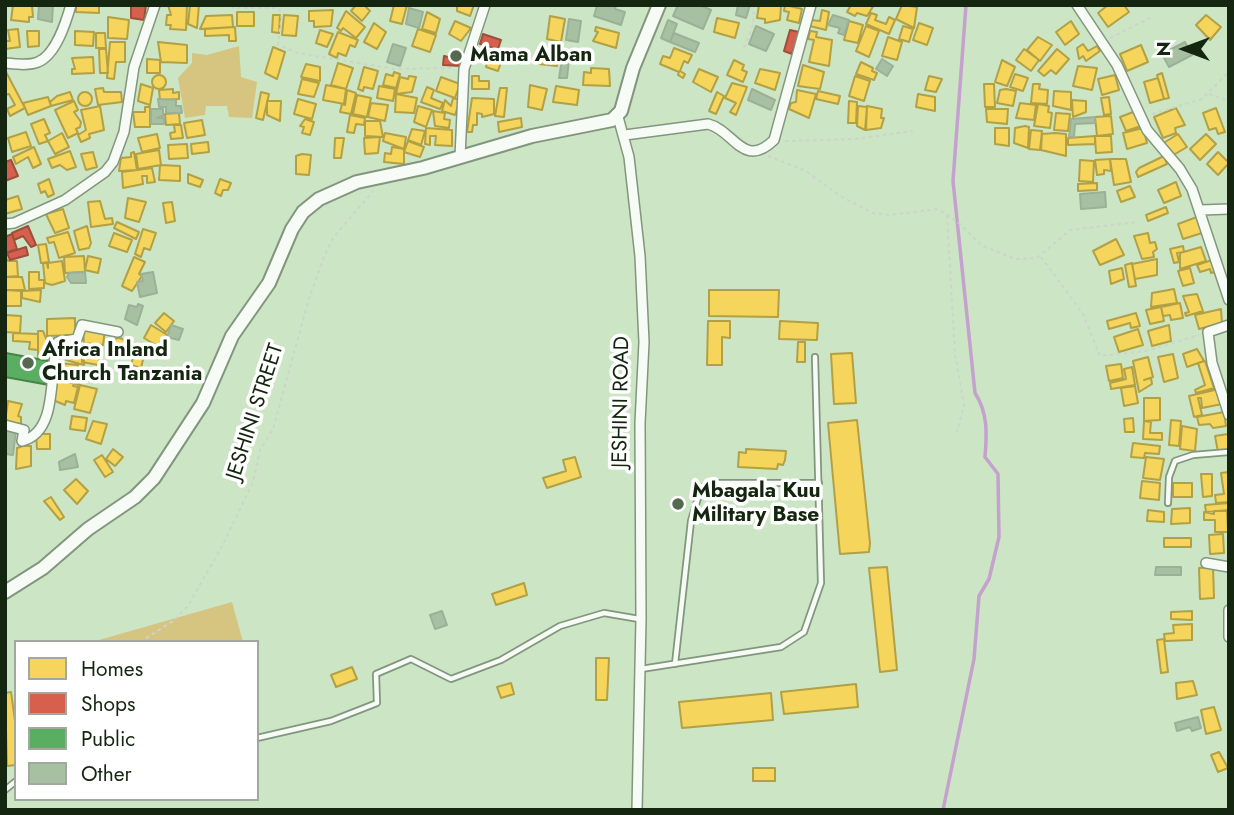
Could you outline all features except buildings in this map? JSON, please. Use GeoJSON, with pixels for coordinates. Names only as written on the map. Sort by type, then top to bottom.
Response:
{"type":"FeatureCollection","features":[{"type":"Feature","properties":{"kind":"street"},"geometry":{"type":"LineString","coordinates":[[5,64],[34,63],[43,59],[60,36],[71,5]]}},
{"type":"Feature","properties":{"kind":"street"},"geometry":{"type":"LineString","coordinates":[[5,224],[14,223],[65,200],[105,172],[113,162],[124,132],[134,67],[155,5]]}},
{"type":"Feature","properties":{"kind":"street"},"geometry":{"type":"LineString","coordinates":[[460,157],[464,69],[485,5]]}},
{"type":"Feature","properties":{"kind":"street"},"geometry":{"type":"LineString","coordinates":[[5,593],[43,568],[154,478],[203,403],[232,336],[265,290],[281,250],[303,212],[335,189],[531,136],[618,117],[659,5]]}},
{"type":"Feature","properties":{"kind":"street"},"geometry":{"type":"LineString","coordinates":[[625,135],[708,124],[716,126],[738,146],[758,150],[774,140],[811,5]]}},
{"type":"Feature","properties":{"kind":"street"},"geometry":{"type":"LineString","coordinates":[[1077,5],[1102,41],[1155,142],[1186,178],[1201,210],[1229,300]]}},
{"type":"Feature","properties":{"kind":"street","name":"JESHINI ROAD"},"geometry":{"type":"LineString","coordinates":[[618,117],[625,135],[640,256],[644,342],[640,422],[641,619],[637,810]]}},
{"type":"Feature","properties":{"kind":"street"},"geometry":{"type":"LineString","coordinates":[[1201,210],[1229,209]]}},
{"type":"Feature","properties":{"kind":"street"},"geometry":{"type":"LineString","coordinates":[[5,425],[24,430],[22,441],[40,428],[47,411],[58,341],[77,339],[82,325],[118,332]]}},
{"type":"Feature","properties":{"kind":"street"},"geometry":{"type":"LineString","coordinates":[[1229,325],[1208,332],[1212,363],[1229,415]]}},
{"type":"Feature","properties":{"kind":"street"},"geometry":{"type":"LineString","coordinates":[[1206,563],[1229,567]]}},
{"type":"Feature","properties":{"kind":"street"},"geometry":{"type":"LineString","coordinates":[[1229,610],[1229,637]]}},
{"type":"Feature","properties":{"kind":"lane"},"geometry":{"type":"LineString","coordinates":[[640,669],[781,647],[804,632],[821,583],[815,357]]}},
{"type":"Feature","properties":{"kind":"lane"},"geometry":{"type":"LineString","coordinates":[[1168,503],[1169,477],[1175,461],[1193,455],[1229,452]]}},
{"type":"Feature","properties":{"kind":"lane"},"geometry":{"type":"LineString","coordinates":[[675,664],[691,521],[701,488],[710,483],[819,483]]}},
{"type":"Feature","properties":{"kind":"lane"},"geometry":{"type":"LineString","coordinates":[[259,738],[331,721],[377,703],[376,674],[411,659],[451,679],[501,660],[560,626],[604,613],[641,619]]}},
{"type":"Feature","properties":{"kind":"path"},"geometry":{"type":"LineString","coordinates":[[233,5],[233,8],[278,8],[282,13],[278,45],[298,53],[395,69],[439,66],[464,69]]}},
{"type":"Feature","properties":{"kind":"path"},"geometry":{"type":"LineString","coordinates":[[744,48],[753,25],[754,5]]}},
{"type":"Feature","properties":{"kind":"path"},"geometry":{"type":"LineString","coordinates":[[1102,41],[1150,18]]}},
{"type":"Feature","properties":{"kind":"path"},"geometry":{"type":"LineString","coordinates":[[1142,118],[1202,99],[1229,72]]}},
{"type":"Feature","properties":{"kind":"path"},"geometry":{"type":"LineString","coordinates":[[1208,94],[1229,101]]}},
{"type":"Feature","properties":{"kind":"path"},"geometry":{"type":"LineString","coordinates":[[774,140],[855,139],[913,131]]}},
{"type":"Feature","properties":{"kind":"path"},"geometry":{"type":"LineString","coordinates":[[758,150],[806,171],[864,210],[888,215],[938,209],[981,245],[1020,260],[1040,256],[1070,230],[1137,222]]}},
{"type":"Feature","properties":{"kind":"path","name":"JESHINI STREET"},"geometry":{"type":"LineString","coordinates":[[143,640],[173,621],[188,606],[243,506],[253,482],[260,450],[273,429],[309,298],[324,257],[333,239],[382,177]]}},
{"type":"Feature","properties":{"kind":"path"},"geometry":{"type":"LineString","coordinates":[[947,214],[955,354],[964,405],[957,432]]}},
{"type":"Feature","properties":{"kind":"path"},"geometry":{"type":"LineString","coordinates":[[1040,256],[1083,314],[1100,356],[1146,351],[1208,332]]}},
{"type":"Feature","properties":{"kind":"shaded area"},"geometry":{"type":"Polygon","coordinates":[[[239,46],[241,77],[257,82],[252,118],[229,117],[227,106],[206,106],[205,115],[185,118],[178,78],[192,63],[192,53],[207,55],[239,46]]]}},
{"type":"Feature","properties":{"kind":"shaded area"},"geometry":{"type":"Polygon","coordinates":[[[232,602],[242,640],[99,640],[232,602]]]}},
{"type":"Feature","properties":{"kind":"waterway"},"geometry":{"type":"LineString","coordinates":[[943,810],[974,659],[979,596],[989,579],[999,537],[998,474],[985,457],[984,416],[975,393],[953,181],[966,5]]}},
{"type":"Feature","properties":{"kind":"place","name":"Mama Alban"},"geometry":{"type":"Point","coordinates":[456,56]}},
{"type":"Feature","properties":{"kind":"place","name":"Africa Inland Church Tanzania"},"geometry":{"type":"Point","coordinates":[28,363]}},
{"type":"Feature","properties":{"kind":"place","name":"Mbagala Kuu Military Base"},"geometry":{"type":"Point","coordinates":[678,504]}}]}
